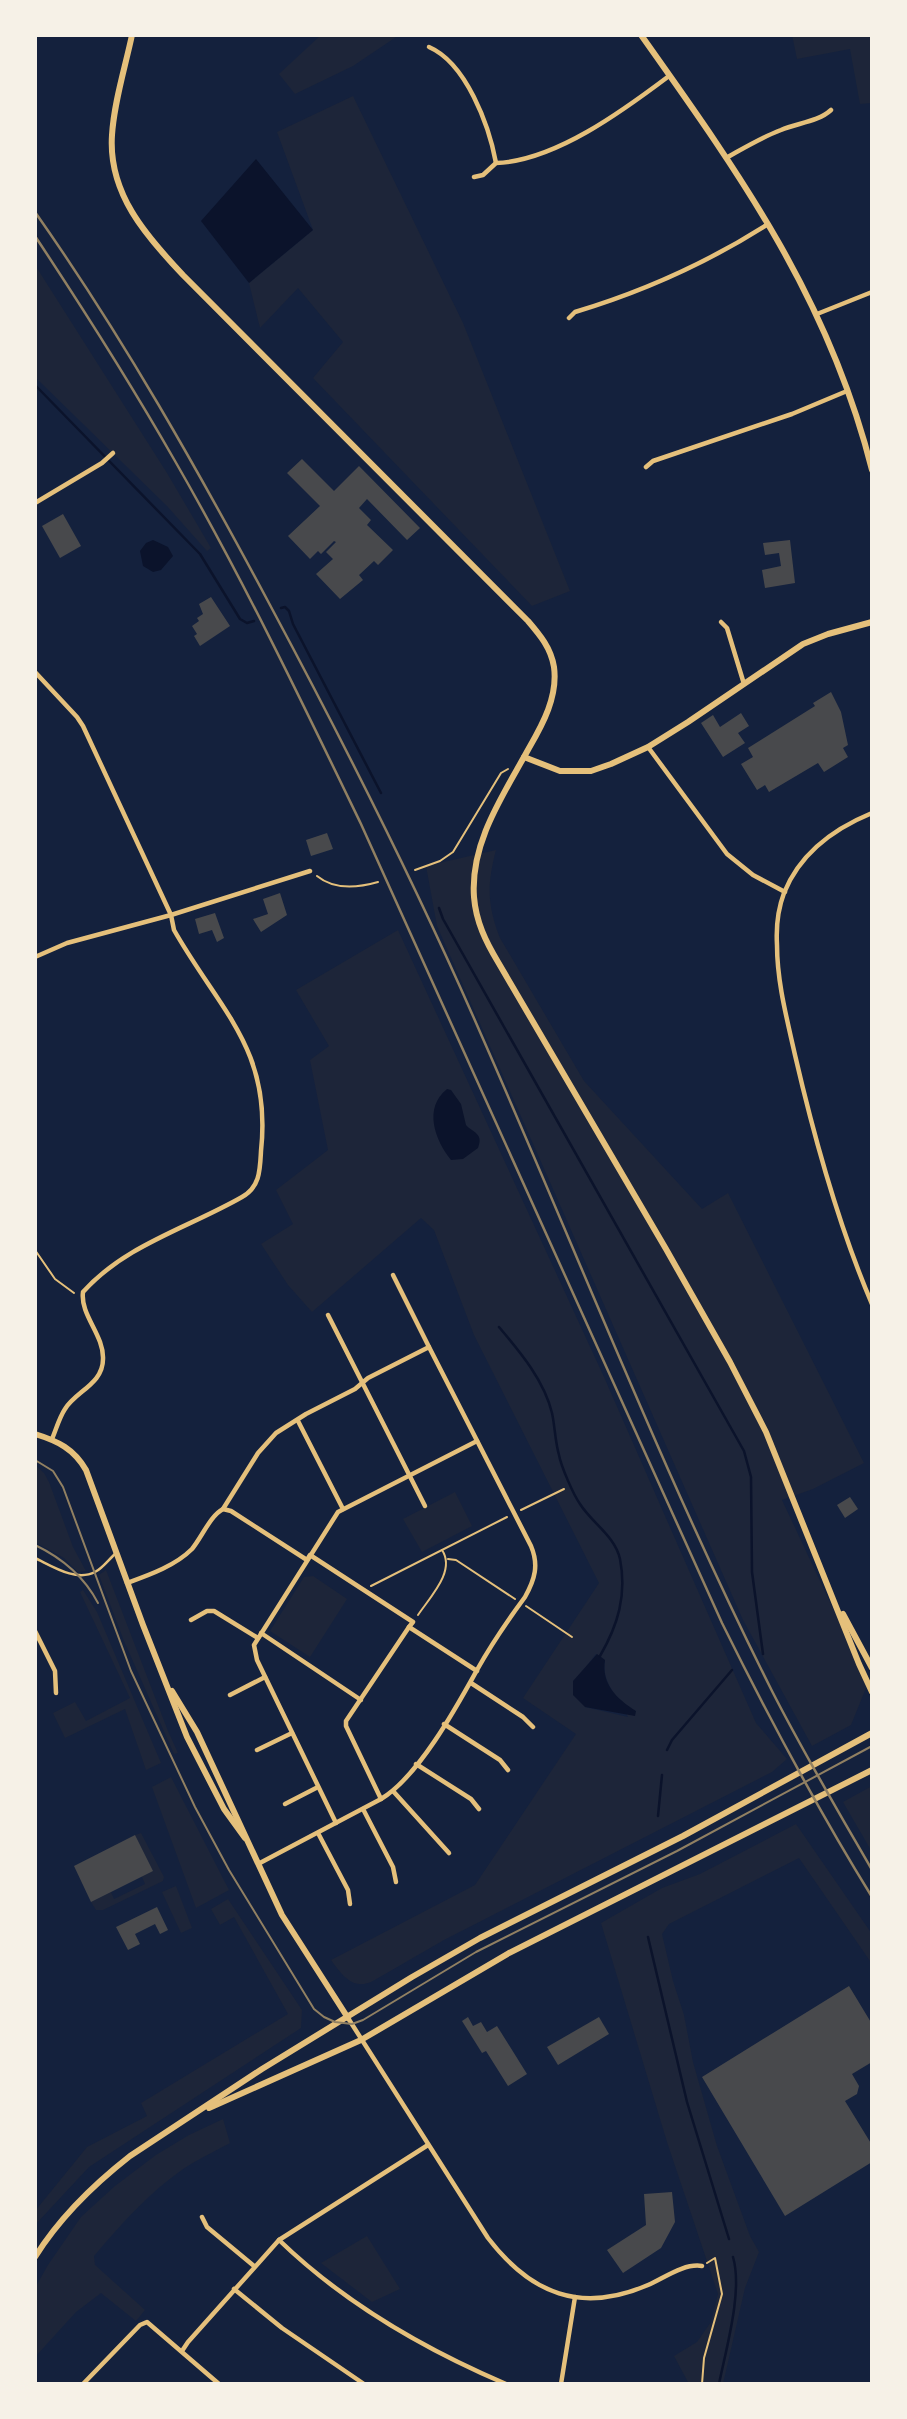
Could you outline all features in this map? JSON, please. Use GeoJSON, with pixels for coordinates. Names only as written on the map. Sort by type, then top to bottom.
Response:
{"type":"FeatureCollection","features":[{"type":"Feature","properties":{"kind":"main road"},"geometry":{"type":"LineString","coordinates":[[132,35],[112,136],[115,171],[130,210],[183,275],[540,634],[547,646],[554,665],[554,685],[546,717],[493,815],[478,852],[474,897],[480,927],[730,1362],[766,1432],[872,1692]]}},
{"type":"Feature","properties":{"kind":"main road"},"geometry":{"type":"LineString","coordinates":[[641,35],[769,223],[817,314],[848,391],[872,470]]}},
{"type":"Feature","properties":{"kind":"main road"},"geometry":{"type":"LineString","coordinates":[[524,757],[549,768],[579,772],[600,768],[648,747],[803,644],[872,622]]}},
{"type":"Feature","properties":{"kind":"main road"},"geometry":{"type":"LineString","coordinates":[[35,1434],[64,1446],[82,1464],[174,1706],[195,1754],[225,1809],[245,1838]]}},
{"type":"Feature","properties":{"kind":"main road"},"geometry":{"type":"LineString","coordinates":[[831,1592],[872,1668]]}},
{"type":"Feature","properties":{"kind":"main road"},"geometry":{"type":"LineString","coordinates":[[168,1687],[197,1732],[282,1915],[348,2018]]}},
{"type":"Feature","properties":{"kind":"main road"},"geometry":{"type":"LineString","coordinates":[[35,2257],[68,2213],[98,2182],[131,2156],[262,2069],[480,1938],[613,1872],[872,1733]]}},
{"type":"Feature","properties":{"kind":"main road"},"geometry":{"type":"LineString","coordinates":[[197,2113],[361,2039],[509,1953],[872,1770]]}},
{"type":"Feature","properties":{"kind":"street"},"geometry":{"type":"LineString","coordinates":[[429,47],[442,53],[475,98],[488,128],[496,163]]}},
{"type":"Feature","properties":{"kind":"street"},"geometry":{"type":"LineString","coordinates":[[474,177],[483,175],[496,163],[526,158],[584,133],[669,76]]}},
{"type":"Feature","properties":{"kind":"street"},"geometry":{"type":"LineString","coordinates":[[726,158],[761,138],[824,117],[831,110]]}},
{"type":"Feature","properties":{"kind":"street"},"geometry":{"type":"LineString","coordinates":[[569,317],[575,312],[629,295],[680,274],[734,246],[769,223]]}},
{"type":"Feature","properties":{"kind":"street"},"geometry":{"type":"LineString","coordinates":[[817,314],[872,292]]}},
{"type":"Feature","properties":{"kind":"street"},"geometry":{"type":"LineString","coordinates":[[646,467],[653,461],[726,438],[848,391]]}},
{"type":"Feature","properties":{"kind":"street"},"geometry":{"type":"LineString","coordinates":[[35,503],[111,455]]}},
{"type":"Feature","properties":{"kind":"street"},"geometry":{"type":"LineString","coordinates":[[721,622],[727,628],[744,684]]}},
{"type":"Feature","properties":{"kind":"street"},"geometry":{"type":"LineString","coordinates":[[35,672],[83,726],[171,915],[174,930],[237,1027],[253,1061],[263,1109],[263,1140],[258,1181],[246,1195],[124,1257],[86,1289],[82,1296],[103,1353],[103,1364],[91,1386],[64,1410],[52,1439]]}},
{"type":"Feature","properties":{"kind":"street"},"geometry":{"type":"LineString","coordinates":[[648,747],[727,853],[753,875],[785,892]]}},
{"type":"Feature","properties":{"kind":"street"},"geometry":{"type":"LineString","coordinates":[[872,813],[845,825],[811,850],[801,862],[785,892],[777,925],[776,946],[788,1025],[804,1090],[831,1185],[872,1304]]}},
{"type":"Feature","properties":{"kind":"street"},"geometry":{"type":"LineString","coordinates":[[35,957],[67,943],[171,915],[310,871]]}},
{"type":"Feature","properties":{"kind":"street"},"geometry":{"type":"LineString","coordinates":[[257,1864],[393,1791],[444,1724],[521,1603],[534,1577],[536,1564],[531,1546],[393,1275]]}},
{"type":"Feature","properties":{"kind":"street"},"geometry":{"type":"LineString","coordinates":[[328,1315],[425,1506]]}},
{"type":"Feature","properties":{"kind":"street"},"geometry":{"type":"LineString","coordinates":[[127,1583],[160,1570],[185,1555],[223,1509],[265,1444],[276,1433],[368,1378],[429,1347]]}},
{"type":"Feature","properties":{"kind":"street"},"geometry":{"type":"LineString","coordinates":[[298,1420],[343,1509]]}},
{"type":"Feature","properties":{"kind":"street"},"geometry":{"type":"LineString","coordinates":[[307,1560],[338,1512],[477,1441]]}},
{"type":"Feature","properties":{"kind":"street"},"geometry":{"type":"LineString","coordinates":[[223,1509],[231,1511],[307,1560]]}},
{"type":"Feature","properties":{"kind":"street"},"geometry":{"type":"LineString","coordinates":[[336,1823],[257,1660],[254,1645],[310,1555],[413,1622],[346,1721],[381,1799]]}},
{"type":"Feature","properties":{"kind":"street"},"geometry":{"type":"LineString","coordinates":[[191,1620],[207,1611],[214,1611],[258,1639]]}},
{"type":"Feature","properties":{"kind":"street"},"geometry":{"type":"LineString","coordinates":[[409,1627],[477,1671]]}},
{"type":"Feature","properties":{"kind":"street"},"geometry":{"type":"LineString","coordinates":[[35,1631],[55,1671],[56,1693]]}},
{"type":"Feature","properties":{"kind":"street"},"geometry":{"type":"LineString","coordinates":[[261,1633],[360,1700]]}},
{"type":"Feature","properties":{"kind":"street"},"geometry":{"type":"LineString","coordinates":[[230,1695],[265,1677]]}},
{"type":"Feature","properties":{"kind":"street"},"geometry":{"type":"LineString","coordinates":[[471,1683],[523,1717],[533,1727]]}},
{"type":"Feature","properties":{"kind":"street"},"geometry":{"type":"LineString","coordinates":[[444,1724],[500,1760],[508,1770]]}},
{"type":"Feature","properties":{"kind":"street"},"geometry":{"type":"LineString","coordinates":[[257,1750],[292,1733]]}},
{"type":"Feature","properties":{"kind":"street"},"geometry":{"type":"LineString","coordinates":[[416,1764],[471,1799],[479,1809]]}},
{"type":"Feature","properties":{"kind":"street"},"geometry":{"type":"LineString","coordinates":[[285,1804],[318,1787]]}},
{"type":"Feature","properties":{"kind":"street"},"geometry":{"type":"LineString","coordinates":[[393,1791],[449,1853]]}},
{"type":"Feature","properties":{"kind":"street"},"geometry":{"type":"LineString","coordinates":[[363,1809],[393,1867],[396,1882]]}},
{"type":"Feature","properties":{"kind":"street"},"geometry":{"type":"LineString","coordinates":[[318,1833],[348,1890],[350,1904]]}},
{"type":"Feature","properties":{"kind":"street"},"geometry":{"type":"LineString","coordinates":[[348,2018],[488,2238],[509,2264],[526,2278],[545,2288],[575,2297],[617,2296],[692,2265],[702,2266]]}},
{"type":"Feature","properties":{"kind":"street"},"geometry":{"type":"LineString","coordinates":[[183,2351],[188,2342],[279,2240],[428,2145]]}},
{"type":"Feature","properties":{"kind":"street"},"geometry":{"type":"LineString","coordinates":[[202,2217],[207,2227],[254,2266]]}},
{"type":"Feature","properties":{"kind":"street"},"geometry":{"type":"LineString","coordinates":[[279,2240],[303,2262],[385,2321],[443,2354],[506,2384]]}},
{"type":"Feature","properties":{"kind":"street"},"geometry":{"type":"LineString","coordinates":[[234,2289],[282,2328],[364,2384]]}},
{"type":"Feature","properties":{"kind":"street"},"geometry":{"type":"LineString","coordinates":[[561,2384],[575,2297]]}},
{"type":"Feature","properties":{"kind":"street"},"geometry":{"type":"LineString","coordinates":[[83,2384],[143,2323],[149,2323],[217,2383]]}},
{"type":"Feature","properties":{"kind":"lane"},"geometry":{"type":"LineString","coordinates":[[35,1558],[67,1573],[82,1575],[94,1572],[116,1553]]}},
{"type":"Feature","properties":{"kind":"path"},"geometry":{"type":"LineString","coordinates":[[415,870],[440,861],[453,852],[501,773],[524,757]]}},
{"type":"Feature","properties":{"kind":"path"},"geometry":{"type":"LineString","coordinates":[[310,871],[334,885],[349,887],[378,882]]}},
{"type":"Feature","properties":{"kind":"path"},"geometry":{"type":"LineString","coordinates":[[35,1250],[55,1279],[82,1296]]}},
{"type":"Feature","properties":{"kind":"path"},"geometry":{"type":"LineString","coordinates":[[366,1592],[370,1586],[564,1489]]}},
{"type":"Feature","properties":{"kind":"path"},"geometry":{"type":"LineString","coordinates":[[409,1627],[446,1571],[448,1559],[442,1550]]}},
{"type":"Feature","properties":{"kind":"path"},"geometry":{"type":"LineString","coordinates":[[448,1559],[456,1560],[572,1637]]}},
{"type":"Feature","properties":{"kind":"path"},"geometry":{"type":"LineString","coordinates":[[702,2384],[704,2358],[722,2294],[715,2258]]}},
{"type":"Feature","properties":{"kind":"shaded area"},"geometry":{"type":"Polygon","coordinates":[[[321,35],[399,35],[353,66],[295,94],[279,74],[321,35]]]}},
{"type":"Feature","properties":{"kind":"shaded area"},"geometry":{"type":"Polygon","coordinates":[[[792,35],[872,35],[872,103],[860,104],[850,49],[797,59],[792,35]]]}},
{"type":"Feature","properties":{"kind":"shaded area"},"geometry":{"type":"Polygon","coordinates":[[[353,96],[463,323],[570,591],[532,606],[313,378],[343,342],[298,288],[260,328],[249,283],[313,230],[277,132],[353,96]]]}},
{"type":"Feature","properties":{"kind":"shaded area"},"geometry":{"type":"Polygon","coordinates":[[[256,159],[313,230],[249,283],[201,221],[256,159]]]}},
{"type":"Feature","properties":{"kind":"shaded area"},"geometry":{"type":"Polygon","coordinates":[[[35,265],[167,473],[211,548],[207,551],[167,506],[35,377],[35,265]]]}},
{"type":"Feature","properties":{"kind":"shaded area"},"geometry":{"type":"Polygon","coordinates":[[[153,540],[168,547],[173,556],[161,570],[153,572],[143,566],[140,551],[146,543],[153,540]]]}},
{"type":"Feature","properties":{"kind":"shaded area"},"geometry":{"type":"Polygon","coordinates":[[[496,850],[490,894],[500,938],[584,1081],[702,1209],[728,1193],[864,1463],[813,1489],[782,1500],[868,1683],[851,1725],[812,1746],[743,1620],[437,926],[426,866],[496,850]]]}},
{"type":"Feature","properties":{"kind":"shaded area"},"geometry":{"type":"Polygon","coordinates":[[[398,930],[604,1377],[756,1723],[787,1759],[772,1772],[444,1940],[366,1984],[349,1980],[331,1960],[475,1885],[576,1734],[523,1698],[599,1583],[474,1335],[434,1230],[421,1218],[312,1312],[288,1285],[261,1244],[293,1224],[276,1190],[328,1150],[310,1060],[329,1046],[296,990],[398,930]],[[596,1654],[585,1668],[585,1707],[628,1717],[608,1683],[605,1660],[596,1654]]]}},
{"type":"Feature","properties":{"kind":"shaded area"},"geometry":{"type":"Polygon","coordinates":[[[447,1089],[451,1090],[461,1104],[466,1125],[480,1139],[478,1148],[463,1159],[451,1160],[436,1134],[435,1105],[447,1089]]]}},
{"type":"Feature","properties":{"kind":"shaded area"},"geometry":{"type":"Polygon","coordinates":[[[35,1465],[49,1482],[73,1547],[86,1571],[78,1572],[64,1558],[35,1542],[35,1465]]]}},
{"type":"Feature","properties":{"kind":"shaded area"},"geometry":{"type":"Polygon","coordinates":[[[455,1492],[472,1526],[422,1552],[403,1519],[455,1492]]]}},
{"type":"Feature","properties":{"kind":"shaded area"},"geometry":{"type":"Polygon","coordinates":[[[106,1570],[178,1753],[174,1754],[124,1641],[99,1575],[106,1570]]]}},
{"type":"Feature","properties":{"kind":"shaded area"},"geometry":{"type":"Polygon","coordinates":[[[313,1576],[347,1599],[310,1657],[270,1631],[304,1577],[313,1576]]]}},
{"type":"Feature","properties":{"kind":"shaded area"},"geometry":{"type":"Polygon","coordinates":[[[83,1590],[97,1612],[161,1763],[146,1770],[125,1709],[65,1738],[53,1713],[75,1702],[86,1721],[130,1698],[80,1592],[83,1590]]]}},
{"type":"Feature","properties":{"kind":"shaded area"},"geometry":{"type":"Polygon","coordinates":[[[597,1654],[605,1660],[604,1669],[608,1684],[636,1711],[635,1716],[585,1707],[573,1695],[573,1681],[597,1654]]]}},
{"type":"Feature","properties":{"kind":"shaded area"},"geometry":{"type":"Polygon","coordinates":[[[171,1777],[229,1890],[196,1908],[152,1787],[171,1777]]]}},
{"type":"Feature","properties":{"kind":"shaded area"},"geometry":{"type":"Polygon","coordinates":[[[872,1786],[872,1852],[843,1802],[872,1786]]]}},
{"type":"Feature","properties":{"kind":"shaded area"},"geometry":{"type":"Polygon","coordinates":[[[796,1824],[872,1934],[872,1964],[799,1858],[669,1924],[662,1934],[684,2015],[693,2062],[717,2146],[750,2236],[759,2252],[745,2288],[723,2384],[689,2384],[674,2356],[697,2342],[711,2322],[718,2294],[667,2142],[601,1923],[662,1888],[700,1874],[796,1824]]]}},
{"type":"Feature","properties":{"kind":"shaded area"},"geometry":{"type":"Polygon","coordinates":[[[141,1833],[164,1877],[163,1881],[103,1910],[96,1910],[91,1902],[111,1892],[114,1899],[145,1884],[135,1835],[141,1833]]]}},
{"type":"Feature","properties":{"kind":"shaded area"},"geometry":{"type":"Polygon","coordinates":[[[176,1886],[192,1928],[181,1933],[162,1892],[176,1886]]]}},
{"type":"Feature","properties":{"kind":"shaded area"},"geometry":{"type":"Polygon","coordinates":[[[228,1899],[302,2010],[301,2028],[89,2167],[35,2225],[35,2211],[87,2147],[147,2116],[141,2103],[288,2014],[234,1917],[220,1925],[211,1909],[228,1899]]]}},
{"type":"Feature","properties":{"kind":"shaded area"},"geometry":{"type":"Polygon","coordinates":[[[223,2119],[230,2143],[177,2173],[127,2218],[94,2256],[95,2265],[145,2310],[136,2321],[101,2293],[76,2312],[35,2357],[35,2288],[81,2217],[115,2186],[156,2155],[223,2119]]]}},
{"type":"Feature","properties":{"kind":"shaded area"},"geometry":{"type":"Polygon","coordinates":[[[367,2236],[400,2289],[372,2302],[321,2263],[367,2236]]]}},
{"type":"Feature","properties":{"kind":"building"},"geometry":{"type":"Polygon","coordinates":[[[302,459],[334,491],[359,466],[420,528],[407,540],[367,499],[359,508],[371,520],[367,525],[393,550],[378,565],[374,561],[359,575],[363,580],[340,599],[316,574],[333,559],[326,552],[336,542],[321,554],[318,551],[310,559],[288,536],[320,506],[287,473],[302,459]]]}},
{"type":"Feature","properties":{"kind":"building"},"geometry":{"type":"Polygon","coordinates":[[[63,514],[81,546],[60,558],[42,526],[63,514]]]}},
{"type":"Feature","properties":{"kind":"building"},"geometry":{"type":"Polygon","coordinates":[[[790,540],[795,583],[765,588],[762,570],[781,566],[779,553],[765,555],[763,543],[790,540]]]}},
{"type":"Feature","properties":{"kind":"building"},"geometry":{"type":"Polygon","coordinates":[[[211,597],[230,626],[200,646],[192,626],[203,614],[199,604],[211,597]]]}},
{"type":"Feature","properties":{"kind":"building"},"geometry":{"type":"Polygon","coordinates":[[[831,692],[841,712],[848,745],[843,748],[848,757],[824,772],[818,763],[769,792],[765,785],[757,790],[741,764],[753,757],[748,748],[815,706],[813,703],[831,692]]]}},
{"type":"Feature","properties":{"kind":"building"},"geometry":{"type":"Polygon","coordinates":[[[741,713],[749,726],[738,733],[745,743],[723,757],[701,723],[713,715],[720,727],[741,713]]]}},
{"type":"Feature","properties":{"kind":"building"},"geometry":{"type":"Polygon","coordinates":[[[327,833],[333,849],[311,856],[306,840],[327,833]]]}},
{"type":"Feature","properties":{"kind":"building"},"geometry":{"type":"Polygon","coordinates":[[[280,893],[287,915],[261,932],[253,919],[268,914],[263,899],[280,893]]]}},
{"type":"Feature","properties":{"kind":"building"},"geometry":{"type":"Polygon","coordinates":[[[215,913],[224,938],[217,942],[212,930],[199,934],[195,919],[215,913]]]}},
{"type":"Feature","properties":{"kind":"building"},"geometry":{"type":"Polygon","coordinates":[[[850,1497],[858,1509],[845,1518],[837,1505],[850,1497]]]}},
{"type":"Feature","properties":{"kind":"building"},"geometry":{"type":"Polygon","coordinates":[[[135,1835],[153,1871],[91,1902],[74,1866],[135,1835]]]}},
{"type":"Feature","properties":{"kind":"building"},"geometry":{"type":"Polygon","coordinates":[[[157,1907],[168,1930],[160,1934],[155,1924],[135,1934],[140,1944],[128,1950],[116,1927],[157,1907]]]}},
{"type":"Feature","properties":{"kind":"building"},"geometry":{"type":"Polygon","coordinates":[[[849,1986],[872,2024],[872,2062],[852,2074],[859,2086],[857,2094],[845,2101],[872,2145],[872,2162],[785,2216],[702,2077],[849,1986]]]}},
{"type":"Feature","properties":{"kind":"building"},"geometry":{"type":"Polygon","coordinates":[[[468,2017],[473,2026],[481,2022],[487,2032],[497,2026],[527,2074],[508,2086],[486,2051],[482,2053],[462,2021],[468,2017]]]}},
{"type":"Feature","properties":{"kind":"building"},"geometry":{"type":"Polygon","coordinates":[[[599,2017],[609,2034],[558,2065],[547,2047],[599,2017]]]}},
{"type":"Feature","properties":{"kind":"building"},"geometry":{"type":"Polygon","coordinates":[[[672,2192],[675,2222],[661,2248],[623,2273],[607,2250],[646,2225],[644,2194],[672,2192]]]}},
{"type":"Feature","properties":{"kind":"waterway"},"geometry":{"type":"LineString","coordinates":[[35,385],[200,554],[240,619],[247,623],[254,621]]}},
{"type":"Feature","properties":{"kind":"waterway"},"geometry":{"type":"LineString","coordinates":[[281,608],[285,607],[289,611],[293,624],[381,793]]}},
{"type":"Feature","properties":{"kind":"waterway"},"geometry":{"type":"LineString","coordinates":[[439,908],[744,1451],[751,1477],[752,1572],[763,1654]]}},
{"type":"Feature","properties":{"kind":"waterway"},"geometry":{"type":"LineString","coordinates":[[499,1327],[530,1367],[543,1389],[552,1413],[560,1460],[574,1494],[613,1543],[620,1559],[622,1585],[619,1609],[612,1633],[600,1656]]}},
{"type":"Feature","properties":{"kind":"waterway"},"geometry":{"type":"LineString","coordinates":[[667,1750],[672,1740],[732,1670]]}},
{"type":"Feature","properties":{"kind":"waterway"},"geometry":{"type":"LineString","coordinates":[[658,1816],[662,1775]]}},
{"type":"Feature","properties":{"kind":"waterway"},"geometry":{"type":"LineString","coordinates":[[648,1937],[687,2102],[729,2239]]}},
{"type":"Feature","properties":{"kind":"waterway"},"geometry":{"type":"LineString","coordinates":[[719,2384],[735,2303],[736,2271],[733,2257]]}},
{"type":"Feature","properties":{"kind":"tram line"},"geometry":{"type":"LineString","coordinates":[[35,1460],[53,1471],[63,1487],[131,1671],[195,1807],[229,1870],[314,2009],[335,2022],[352,2024],[363,2020],[476,1952],[677,1851],[872,1746]]}},
{"type":"Feature","properties":{"kind":"tram line"},"geometry":{"type":"LineString","coordinates":[[35,1545],[71,1569],[86,1584],[98,1603]]}},
{"type":"Feature","properties":{"kind":"railway"},"geometry":{"type":"LineString","coordinates":[[35,212],[99,307],[187,454],[353,763],[456,978],[658,1446],[732,1610],[796,1736],[872,1870]]}},
{"type":"Feature","properties":{"kind":"railway"},"geometry":{"type":"LineString","coordinates":[[35,236],[158,432],[200,505],[271,641],[361,824],[722,1623],[794,1762],[872,1897]]}}]}
